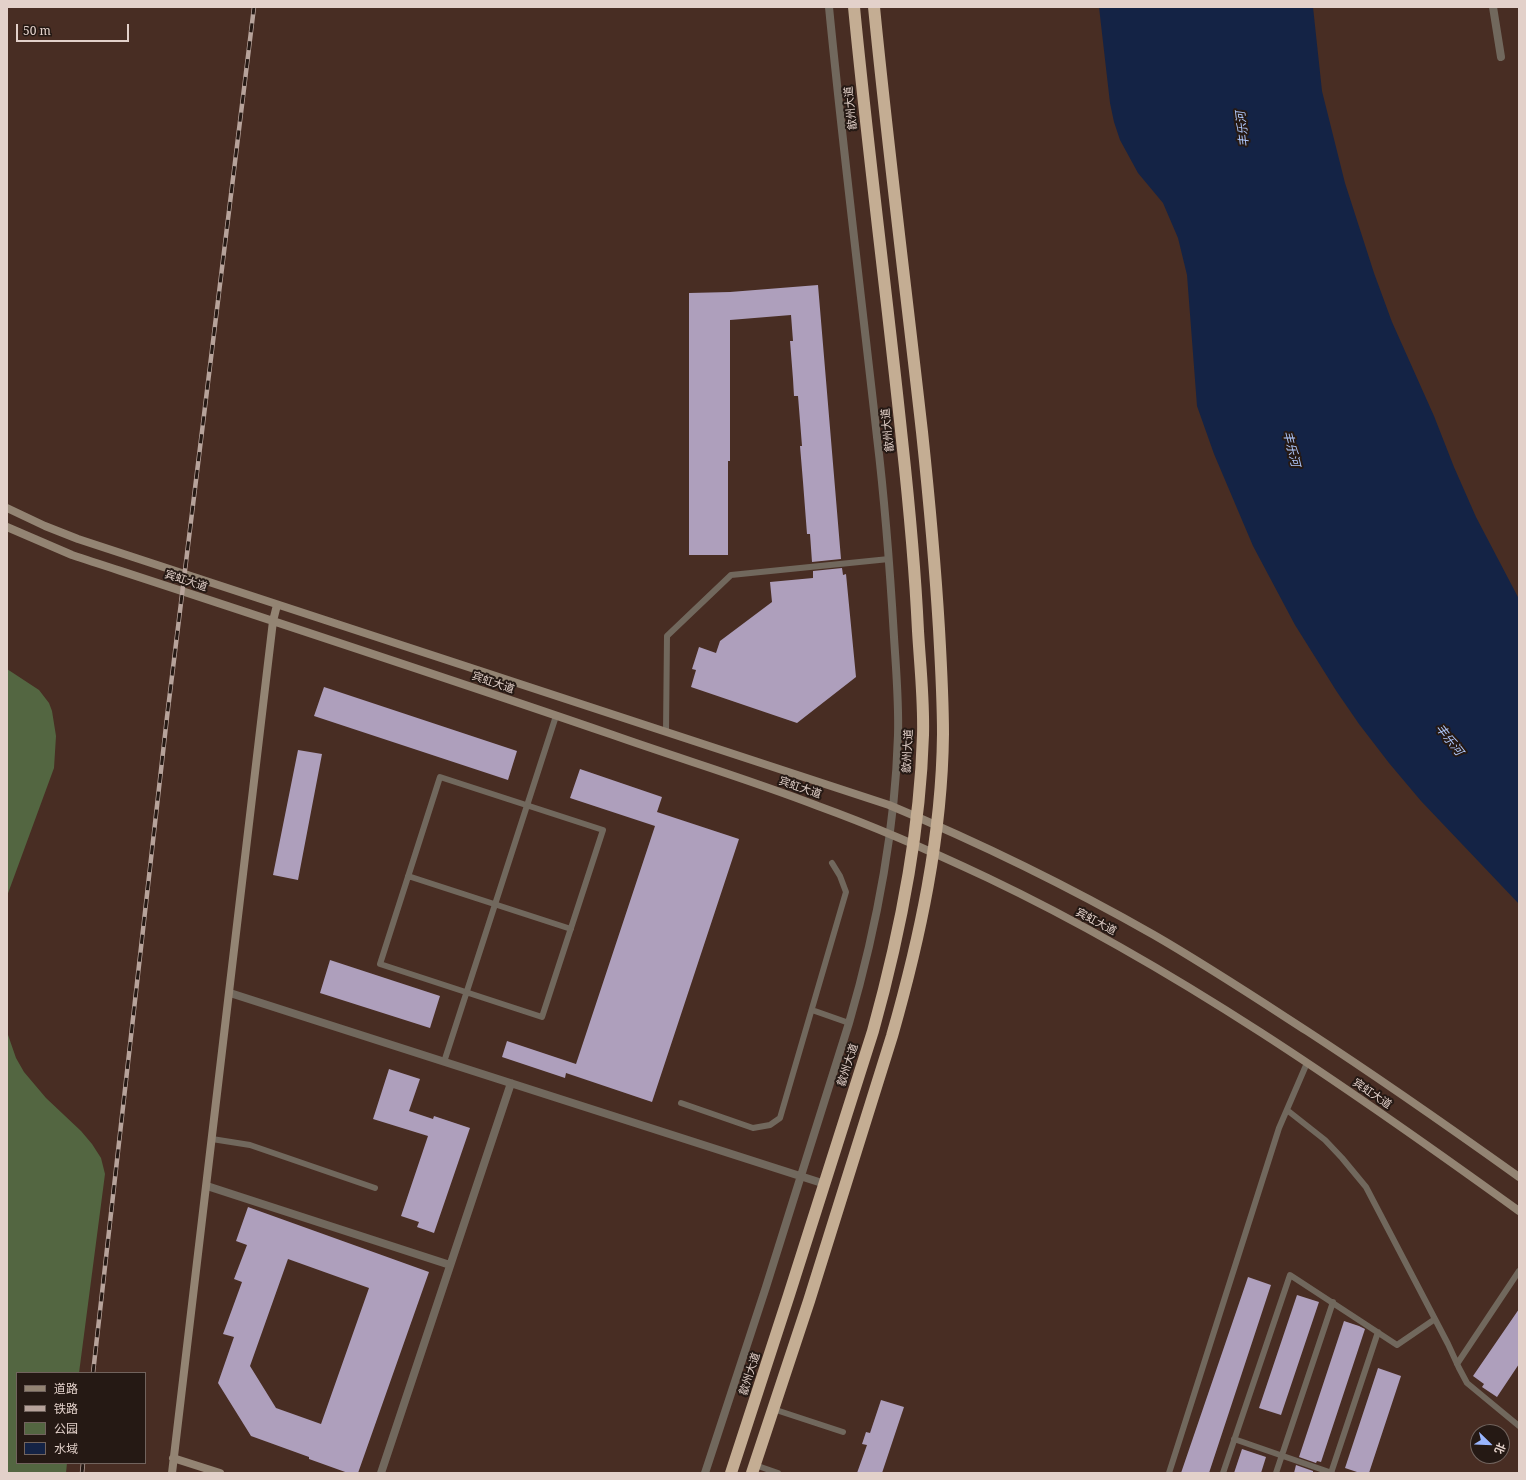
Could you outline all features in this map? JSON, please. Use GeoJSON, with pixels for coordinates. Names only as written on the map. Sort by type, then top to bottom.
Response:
{"type":"FeatureCollection","features":[{"type":"Feature","properties":{"kind":"highway","name":"歙州大道"},"geometry":{"type":"LineString","coordinates":[[731,1473],[873,1031],[885,987],[904,900],[913,844],[923,733],[915,580],[899,409],[854,7]]}},
{"type":"Feature","properties":{"kind":"highway"},"geometry":{"type":"LineString","coordinates":[[754,1469],[896,1022],[915,948],[924,904],[936,824],[943,733],[936,578],[928,488],[874,7]]}},
{"type":"Feature","properties":{"kind":"main road","name":"宾虹大道"},"geometry":{"type":"LineString","coordinates":[[7,508],[78,539],[893,806],[936,824],[1054,881],[1153,934],[1202,963],[1349,1058],[1519,1177]]}},
{"type":"Feature","properties":{"kind":"main road","name":"宾虹大道"},"geometry":{"type":"LineString","coordinates":[[7,527],[72,555],[556,716],[816,805],[913,844],[1034,901],[1140,958],[1225,1009],[1394,1122],[1519,1211]]}},
{"type":"Feature","properties":{"kind":"main road"},"geometry":{"type":"LineString","coordinates":[[172,1473],[273,621],[277,604]]}},
{"type":"Feature","properties":{"kind":"main road"},"geometry":{"type":"LineString","coordinates":[[173,1458],[220,1473]]}},
{"type":"Feature","properties":{"kind":"street"},"geometry":{"type":"LineString","coordinates":[[705,1473],[849,1024],[871,939],[880,895],[893,806],[898,733],[895,650],[889,559],[882,478],[840,117],[829,7]]}},
{"type":"Feature","properties":{"kind":"street"},"geometry":{"type":"LineString","coordinates":[[1493,7],[1501,56]]}},
{"type":"Feature","properties":{"kind":"street"},"geometry":{"type":"LineString","coordinates":[[230,993],[824,1184]]}},
{"type":"Feature","properties":{"kind":"street"},"geometry":{"type":"LineString","coordinates":[[381,1473],[510,1083]]}},
{"type":"Feature","properties":{"kind":"street"},"geometry":{"type":"LineString","coordinates":[[207,1186],[450,1265]]}},
{"type":"Feature","properties":{"kind":"lane"},"geometry":{"type":"LineString","coordinates":[[666,732],[667,636],[731,575],[889,559]]}},
{"type":"Feature","properties":{"kind":"lane"},"geometry":{"type":"LineString","coordinates":[[444,1062],[556,716]]}},
{"type":"Feature","properties":{"kind":"lane"},"geometry":{"type":"LineString","coordinates":[[440,777],[603,830],[542,1017],[380,964],[408,876],[440,777]]}},
{"type":"Feature","properties":{"kind":"lane"},"geometry":{"type":"LineString","coordinates":[[681,1104],[753,1128],[762,1127],[776,1122],[780,1118],[846,892],[840,876],[832,863]]}},
{"type":"Feature","properties":{"kind":"lane"},"geometry":{"type":"LineString","coordinates":[[408,876],[571,928]]}},
{"type":"Feature","properties":{"kind":"lane"},"geometry":{"type":"LineString","coordinates":[[812,1010],[849,1024]]}},
{"type":"Feature","properties":{"kind":"lane"},"geometry":{"type":"LineString","coordinates":[[1169,1473],[1279,1128],[1307,1063]]}},
{"type":"Feature","properties":{"kind":"lane"},"geometry":{"type":"LineString","coordinates":[[1287,1110],[1325,1140],[1366,1187],[1467,1383],[1519,1426]]}},
{"type":"Feature","properties":{"kind":"lane"},"geometry":{"type":"LineString","coordinates":[[212,1138],[250,1145],[375,1188]]}},
{"type":"Feature","properties":{"kind":"lane"},"geometry":{"type":"LineString","coordinates":[[1457,1364],[1519,1271]]}},
{"type":"Feature","properties":{"kind":"lane"},"geometry":{"type":"LineString","coordinates":[[1223,1473],[1290,1274],[1398,1345],[1435,1319]]}},
{"type":"Feature","properties":{"kind":"lane"},"geometry":{"type":"LineString","coordinates":[[1276,1473],[1333,1302]]}},
{"type":"Feature","properties":{"kind":"lane"},"geometry":{"type":"LineString","coordinates":[[1234,1440],[1331,1473],[1378,1332]]}},
{"type":"Feature","properties":{"kind":"lane"},"geometry":{"type":"LineString","coordinates":[[773,1409],[843,1432]]}},
{"type":"Feature","properties":{"kind":"lane"},"geometry":{"type":"LineString","coordinates":[[754,1469],[778,1473]]}},
{"type":"Feature","properties":{"kind":"green space"},"geometry":{"type":"Polygon","coordinates":[[[7,669],[39,690],[49,703],[52,711],[56,736],[54,768],[7,896],[7,669]]]}},
{"type":"Feature","properties":{"kind":"green space"},"geometry":{"type":"Polygon","coordinates":[[[7,1032],[16,1058],[24,1072],[46,1098],[81,1131],[92,1144],[101,1158],[105,1174],[79,1372],[16,1372],[16,1464],[67,1464],[66,1473],[7,1473],[7,1032]]]}},
{"type":"Feature","properties":{"kind":"water","name":"丰乐河"},"geometry":{"type":"Polygon","coordinates":[[[1099,7],[1313,7],[1322,91],[1345,183],[1374,273],[1392,322],[1434,416],[1476,517],[1519,599],[1519,904],[1421,801],[1359,724],[1295,625],[1253,546],[1214,454],[1197,406],[1187,275],[1178,238],[1163,203],[1138,173],[1120,140],[1114,122],[1110,103],[1099,7]]]}},
{"type":"Feature","properties":{"kind":"building"},"geometry":{"type":"Polygon","coordinates":[[[818,285],[841,559],[812,562],[810,534],[807,534],[800,446],[802,446],[798,396],[794,396],[790,341],[793,341],[791,315],[730,320],[728,555],[689,555],[689,293],[730,292],[818,285]]]}},
{"type":"Feature","properties":{"kind":"building"},"geometry":{"type":"Polygon","coordinates":[[[842,568],[843,575],[846,574],[856,677],[797,723],[691,687],[696,670],[692,669],[699,647],[716,653],[720,641],[772,602],[770,582],[813,578],[813,571],[842,568]]]}},
{"type":"Feature","properties":{"kind":"building"},"geometry":{"type":"Polygon","coordinates":[[[324,687],[517,751],[508,780],[314,716],[324,687]]]}},
{"type":"Feature","properties":{"kind":"building"},"geometry":{"type":"Polygon","coordinates":[[[298,750],[322,754],[298,880],[273,875],[298,750]]]}},
{"type":"Feature","properties":{"kind":"building"},"geometry":{"type":"Polygon","coordinates":[[[580,769],[662,797],[657,812],[739,839],[652,1102],[566,1073],[565,1078],[502,1057],[507,1041],[576,1064],[655,826],[570,798],[580,769]]]}},
{"type":"Feature","properties":{"kind":"building"},"geometry":{"type":"Polygon","coordinates":[[[330,960],[440,996],[430,1028],[320,993],[330,960]]]}},
{"type":"Feature","properties":{"kind":"building"},"geometry":{"type":"Polygon","coordinates":[[[389,1069],[420,1079],[409,1111],[433,1119],[434,1116],[470,1128],[434,1233],[417,1227],[419,1222],[401,1216],[428,1136],[373,1119],[389,1069]]]}},
{"type":"Feature","properties":{"kind":"building"},"geometry":{"type":"Polygon","coordinates":[[[248,1207],[429,1272],[358,1473],[348,1473],[251,1436],[218,1383],[234,1337],[223,1334],[242,1282],[234,1279],[247,1245],[236,1241],[248,1207]],[[288,1259],[250,1366],[276,1408],[321,1424],[369,1288],[288,1259]]]}},
{"type":"Feature","properties":{"kind":"building"},"geometry":{"type":"Polygon","coordinates":[[[1248,1277],[1271,1285],[1209,1473],[1181,1473],[1248,1277]]]}},
{"type":"Feature","properties":{"kind":"building"},"geometry":{"type":"Polygon","coordinates":[[[1297,1295],[1319,1302],[1281,1415],[1259,1408],[1297,1295]]]}},
{"type":"Feature","properties":{"kind":"building"},"geometry":{"type":"Polygon","coordinates":[[[1519,1309],[1519,1364],[1497,1397],[1482,1387],[1484,1384],[1473,1376],[1519,1309]]]}},
{"type":"Feature","properties":{"kind":"building"},"geometry":{"type":"Polygon","coordinates":[[[1344,1321],[1365,1329],[1321,1462],[1317,1461],[1316,1463],[1299,1457],[1344,1321]]]}},
{"type":"Feature","properties":{"kind":"building"},"geometry":{"type":"Polygon","coordinates":[[[1378,1368],[1401,1376],[1369,1473],[1360,1473],[1345,1468],[1378,1368]]]}},
{"type":"Feature","properties":{"kind":"building"},"geometry":{"type":"Polygon","coordinates":[[[881,1400],[904,1407],[882,1473],[857,1473],[867,1445],[862,1444],[866,1432],[870,1433],[881,1400]]]}},
{"type":"Feature","properties":{"kind":"building"},"geometry":{"type":"Polygon","coordinates":[[[1242,1449],[1266,1457],[1261,1473],[1234,1473],[1242,1449]]]}},
{"type":"Feature","properties":{"kind":"building"},"geometry":{"type":"Polygon","coordinates":[[[1296,1465],[1313,1471],[1313,1473],[1294,1473],[1296,1465]]]}},
{"type":"Feature","properties":{"kind":"railway"},"geometry":{"type":"LineString","coordinates":[[93,1372],[167,717],[254,7]]}},
{"type":"Feature","properties":{"kind":"railway"},"geometry":{"type":"LineString","coordinates":[[82,1473],[83,1464]]}}]}
